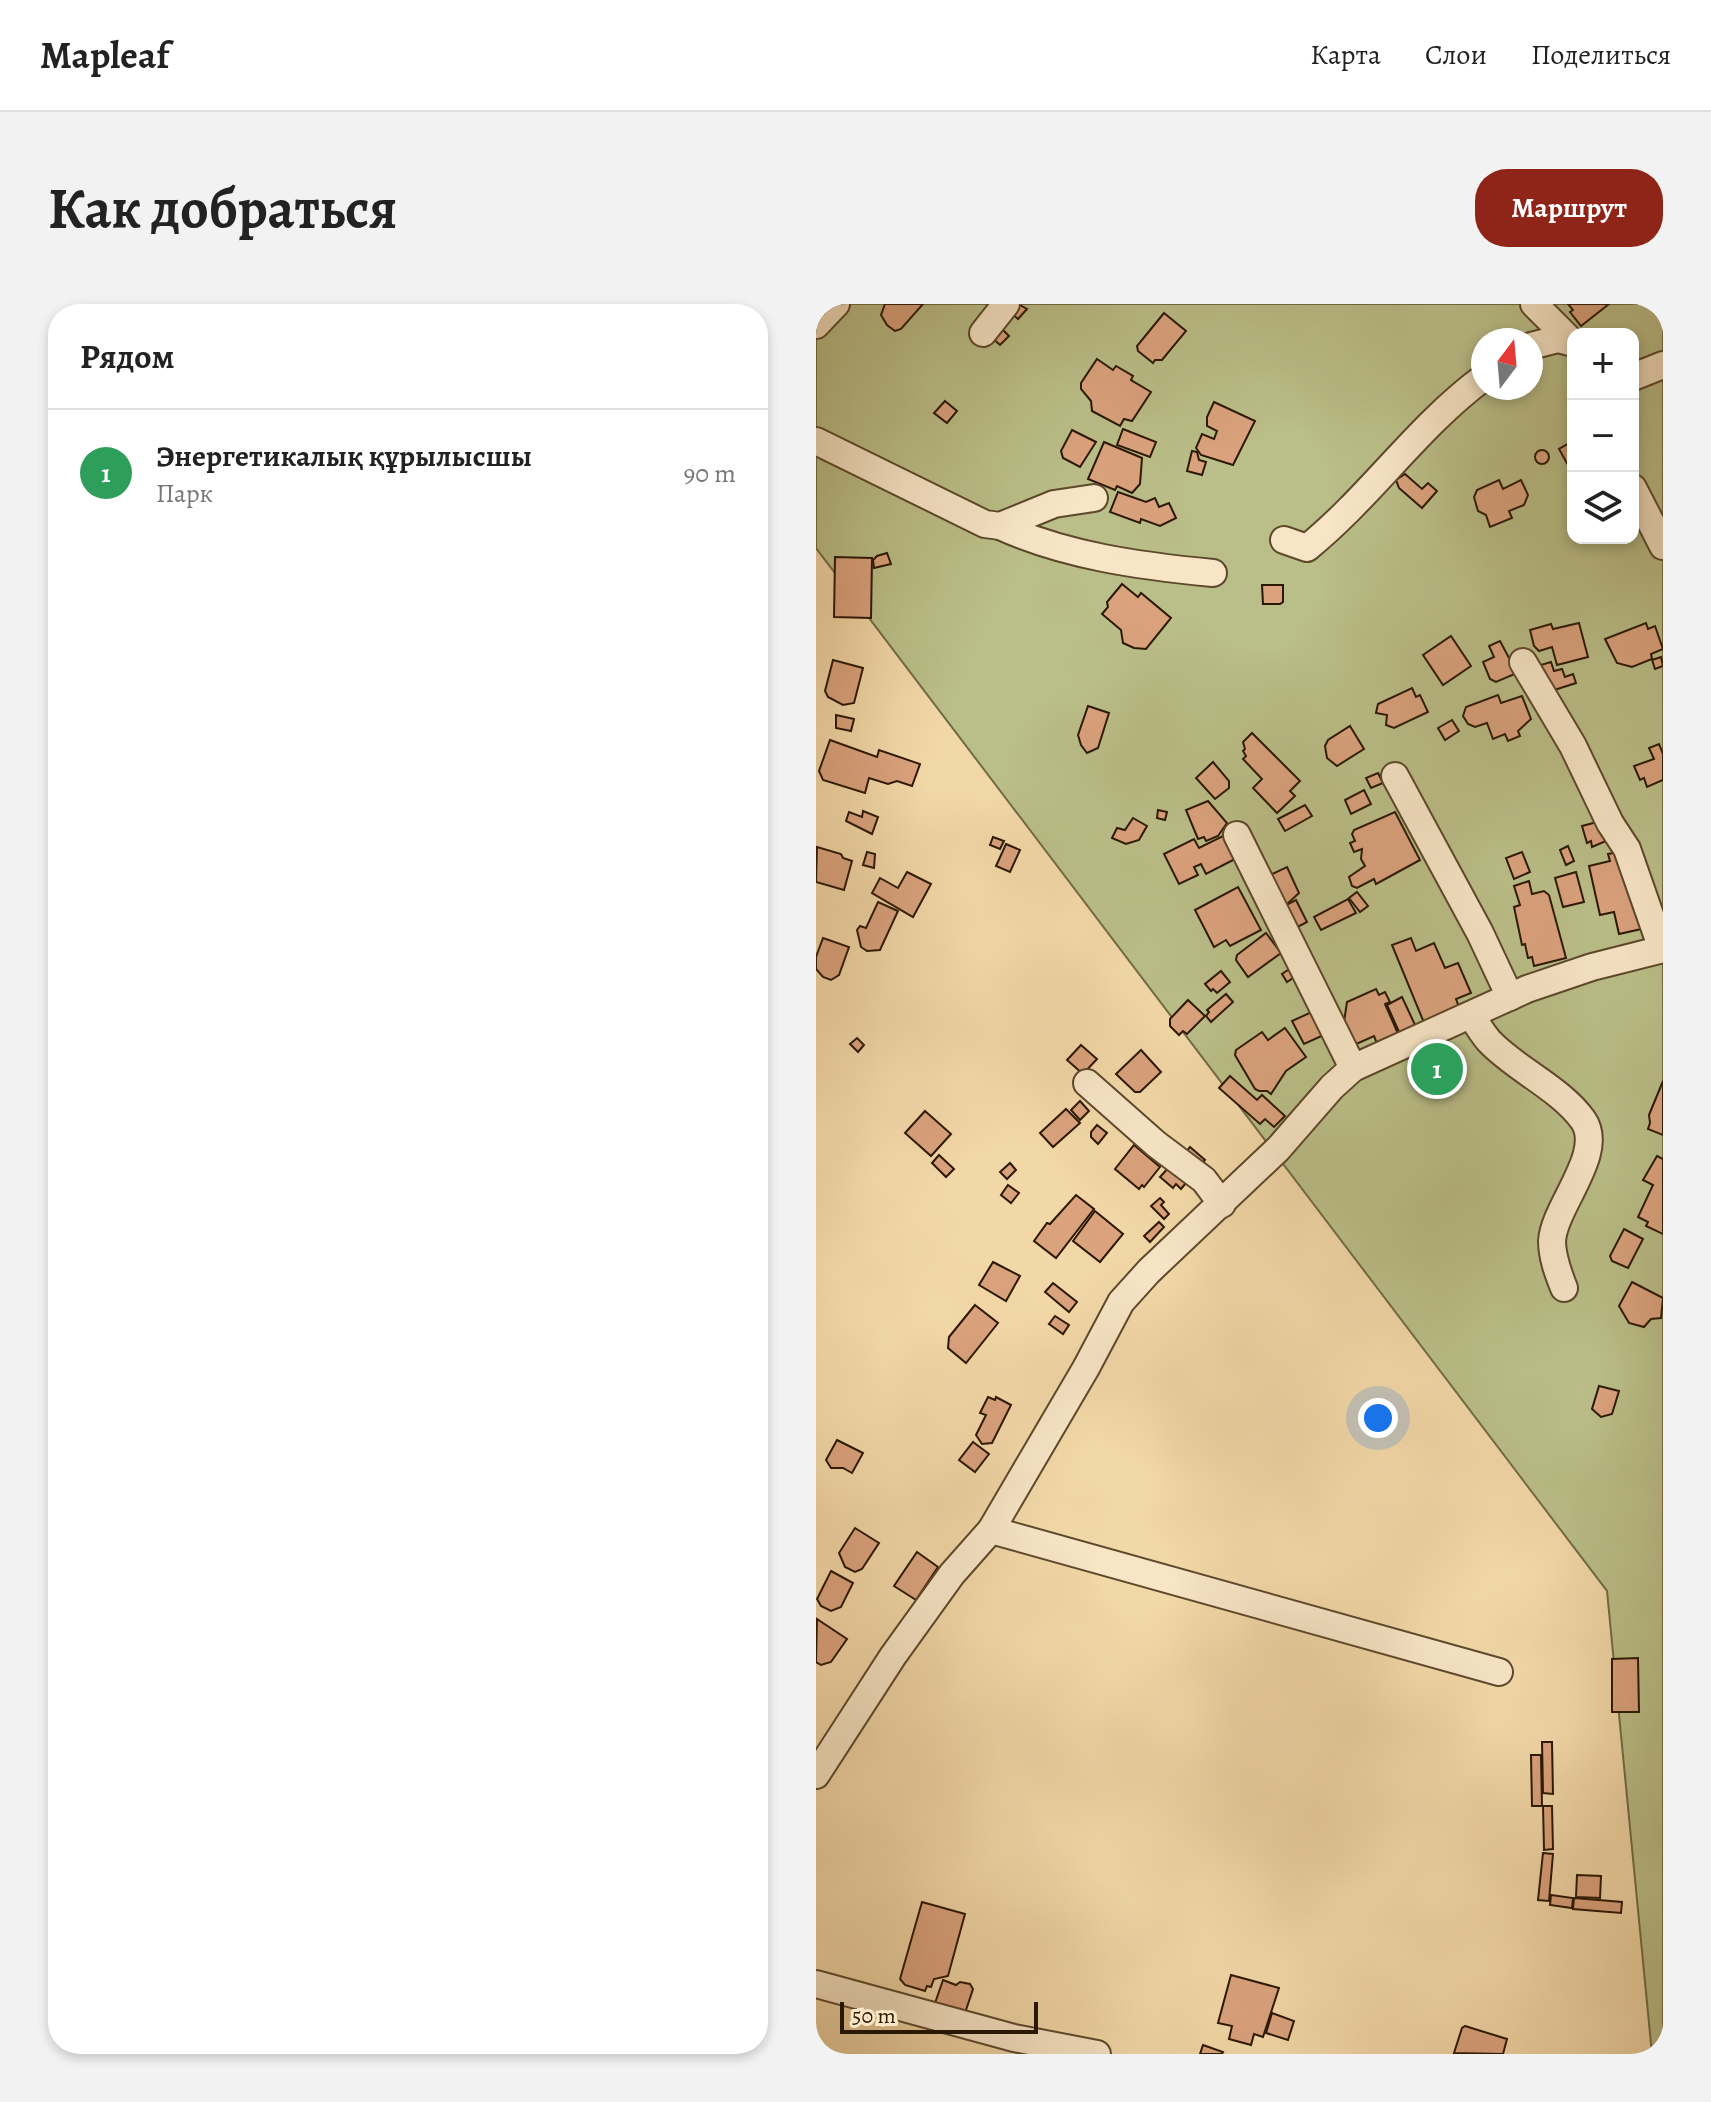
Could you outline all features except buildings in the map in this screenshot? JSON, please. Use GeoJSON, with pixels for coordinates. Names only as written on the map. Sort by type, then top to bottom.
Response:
{"type":"FeatureCollection","features":[{"type":"Feature","properties":{"kind":"street"},"geometry":{"type":"LineString","coordinates":[[816,325],[836,304]]}},
{"type":"Feature","properties":{"kind":"street"},"geometry":{"type":"LineString","coordinates":[[983,333],[1006,304]]}},
{"type":"Feature","properties":{"kind":"street"},"geometry":{"type":"LineString","coordinates":[[1534,304],[1567,337]]}},
{"type":"Feature","properties":{"kind":"street"},"geometry":{"type":"LineString","coordinates":[[1543,343],[1558,339],[1567,341]]}},
{"type":"Feature","properties":{"kind":"street"},"geometry":{"type":"LineString","coordinates":[[1639,375],[1663,365]]}},
{"type":"Feature","properties":{"kind":"street"},"geometry":{"type":"LineString","coordinates":[[1284,540],[1307,548],[1356,505],[1424,429],[1471,388]]}},
{"type":"Feature","properties":{"kind":"street"},"geometry":{"type":"LineString","coordinates":[[816,441],[939,503],[1026,538],[1138,566],[1213,573]]}},
{"type":"Feature","properties":{"kind":"street"},"geometry":{"type":"LineString","coordinates":[[1000,526],[1054,504],[1094,498]]}},
{"type":"Feature","properties":{"kind":"street"},"geometry":{"type":"LineString","coordinates":[[1639,500],[1663,546]]}},
{"type":"Feature","properties":{"kind":"street"},"geometry":{"type":"LineString","coordinates":[[816,1775],[952,1574],[991,1530],[1121,1302],[1149,1271],[1278,1149],[1332,1087],[1353,1068],[1510,997],[1592,967],[1662,949],[1627,849],[1610,823],[1573,746],[1523,662]]}},
{"type":"Feature","properties":{"kind":"street"},"geometry":{"type":"LineString","coordinates":[[1395,776],[1480,933],[1510,997]]}},
{"type":"Feature","properties":{"kind":"street"},"geometry":{"type":"LineString","coordinates":[[1237,835],[1353,1068]]}},
{"type":"Feature","properties":{"kind":"street"},"geometry":{"type":"LineString","coordinates":[[1471,1015],[1490,1041],[1584,1122],[1590,1142],[1556,1223],[1552,1241],[1555,1263],[1564,1288]]}},
{"type":"Feature","properties":{"kind":"street"},"geometry":{"type":"LineString","coordinates":[[1087,1083],[1156,1144],[1204,1180],[1222,1204]]}},
{"type":"Feature","properties":{"kind":"street"},"geometry":{"type":"LineString","coordinates":[[991,1530],[1499,1672]]}},
{"type":"Feature","properties":{"kind":"street"},"geometry":{"type":"LineString","coordinates":[[816,1984],[1014,2038],[1097,2054]]}},
{"type":"Feature","properties":{"kind":"green space"},"geometry":{"type":"Polygon","coordinates":[[[816,304],[1663,304],[1663,2054],[1652,2054],[1607,1591],[816,548],[816,304]]]}},
{"type":"Feature","properties":{"kind":"place","name":"Энергетикалық құрылысшы"},"geometry":{"type":"Point","coordinates":[1437,1069]}}]}
